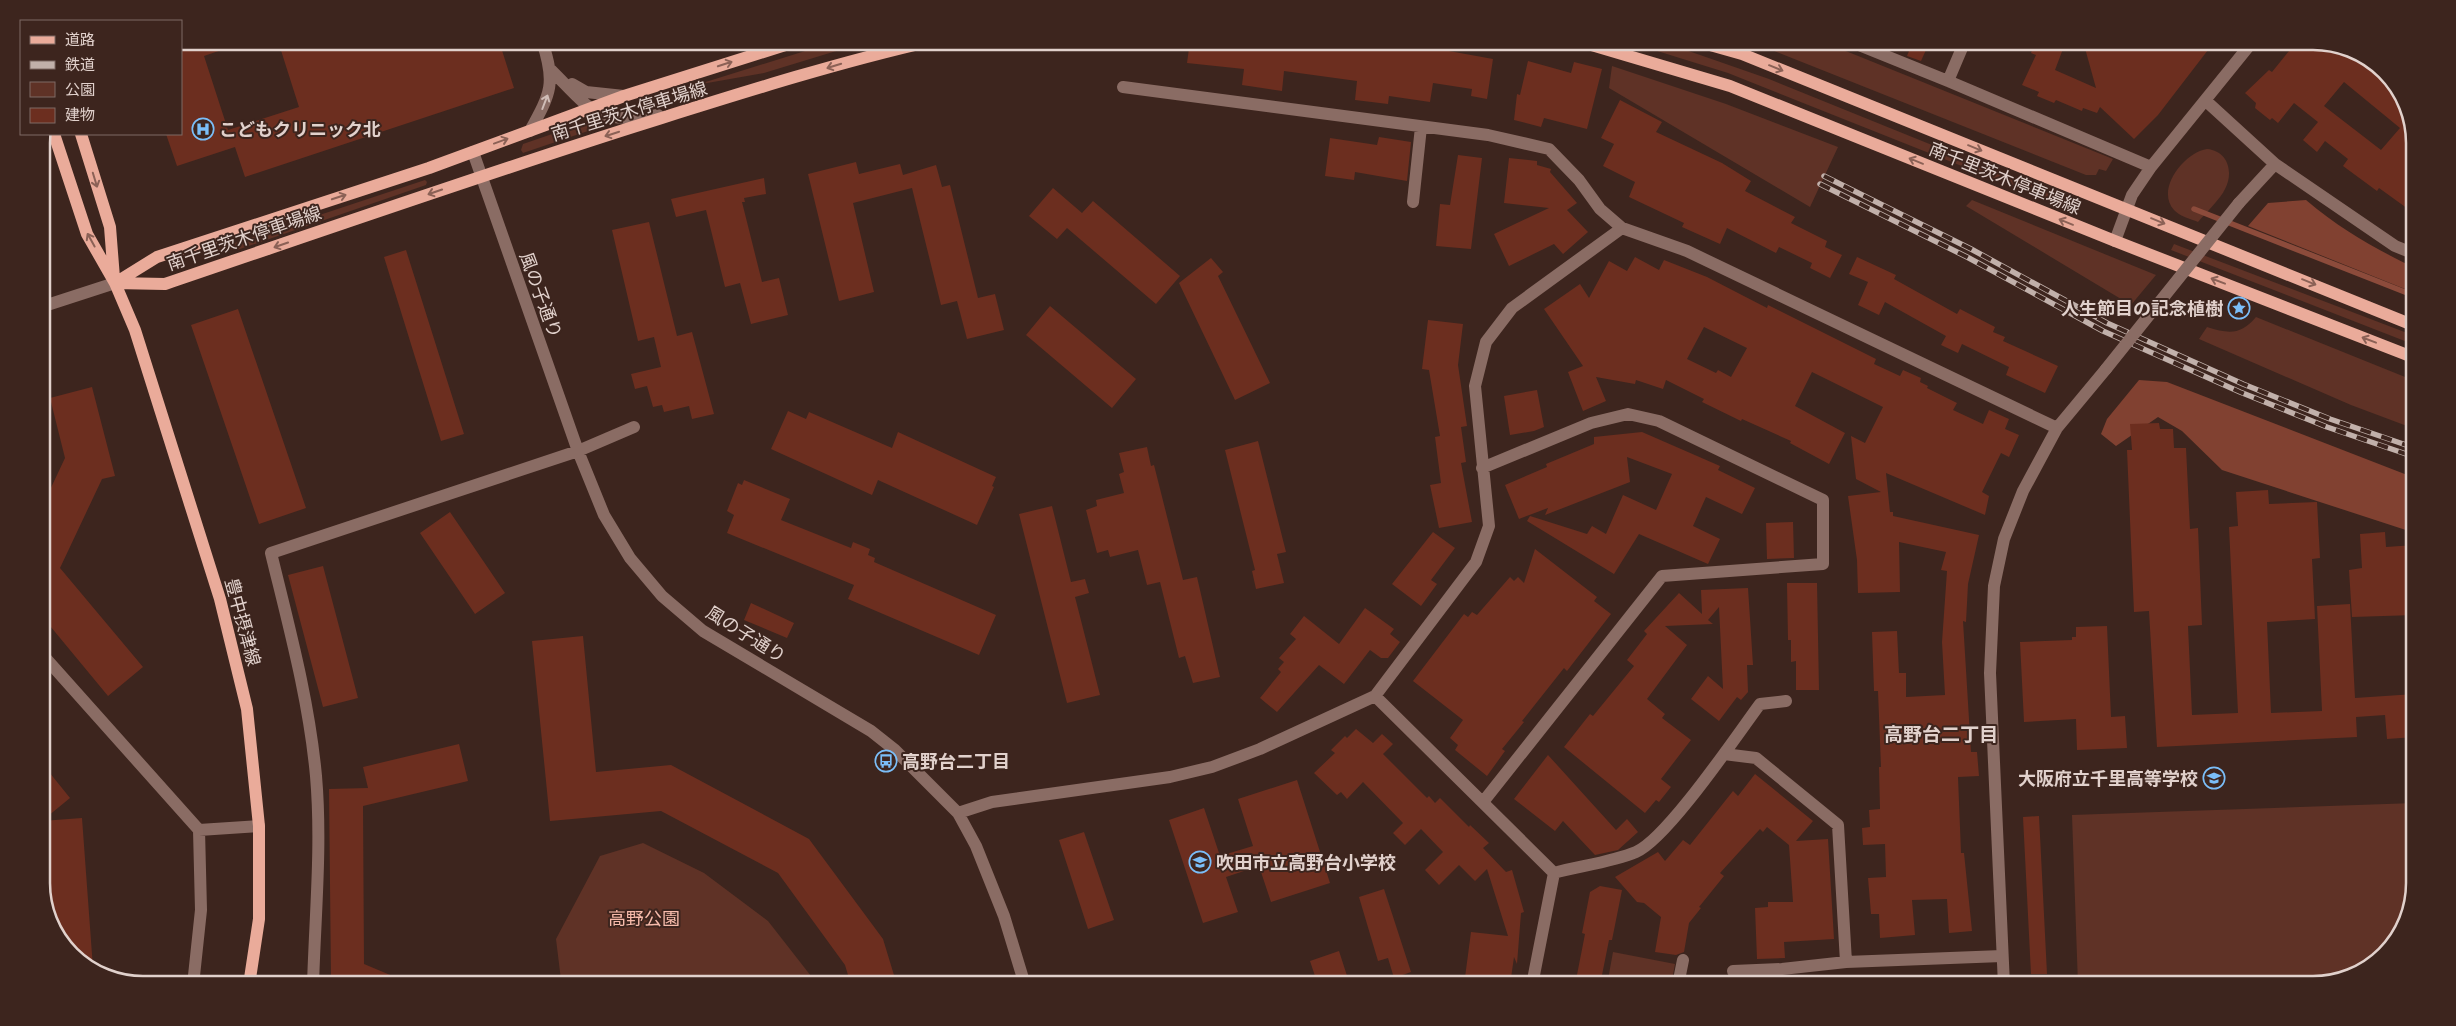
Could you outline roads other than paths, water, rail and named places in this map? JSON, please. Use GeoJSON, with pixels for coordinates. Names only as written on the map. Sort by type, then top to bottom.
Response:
{"type":"FeatureCollection","features":[{"type":"Feature","properties":{"kind":"main road","name":"南千里茨木停車場線"},"geometry":{"type":"LineString","coordinates":[[115,283],[157,257],[473,152],[624,96],[770,50]]}},
{"type":"Feature","properties":{"kind":"main road","name":"南千里茨木停車場線"},"geometry":{"type":"LineString","coordinates":[[115,283],[165,284],[481,176],[679,113],[891,50]]}},
{"type":"Feature","properties":{"kind":"main road","name":"南千里茨木停車場線"},"geometry":{"type":"LineString","coordinates":[[1608,50],[1730,86],[2115,241],[2406,354]]}},
{"type":"Feature","properties":{"kind":"main road","name":"南千里茨木停車場線"},"geometry":{"type":"LineString","coordinates":[[1728,50],[1742,54],[2406,322]]}},
{"type":"Feature","properties":{"kind":"main road","name":"豊中摂津線"},"geometry":{"type":"LineString","coordinates":[[54,135],[87,234],[115,283],[135,330],[220,599],[247,710],[259,826],[259,919],[250,976]]}},
{"type":"Feature","properties":{"kind":"main road","name":"豊中摂津線"},"geometry":{"type":"LineString","coordinates":[[81,135],[110,227],[115,283]]}},
{"type":"Feature","properties":{"kind":"street"},"geometry":{"type":"LineString","coordinates":[[530,131],[547,101],[551,70],[545,50]]}},
{"type":"Feature","properties":{"kind":"street"},"geometry":{"type":"LineString","coordinates":[[1870,50],[2151,167]]}},
{"type":"Feature","properties":{"kind":"street"},"geometry":{"type":"LineString","coordinates":[[1948,81],[1961,50]]}},
{"type":"Feature","properties":{"kind":"street"},"geometry":{"type":"LineString","coordinates":[[2115,241],[2132,195],[2151,167],[2246,50]]}},
{"type":"Feature","properties":{"kind":"street"},"geometry":{"type":"LineString","coordinates":[[551,70],[586,92],[624,96]]}},
{"type":"Feature","properties":{"kind":"street"},"geometry":{"type":"LineString","coordinates":[[551,70],[590,109],[609,118],[632,119],[679,113]]}},
{"type":"Feature","properties":{"kind":"street"},"geometry":{"type":"LineString","coordinates":[[1124,87],[1488,135],[1549,149],[1579,180],[1600,209],[1622,228],[1687,250],[2056,428]]}},
{"type":"Feature","properties":{"kind":"street"},"geometry":{"type":"LineString","coordinates":[[2206,101],[2275,164],[2395,246],[2406,250]]}},
{"type":"Feature","properties":{"kind":"street"},"geometry":{"type":"LineString","coordinates":[[1413,202],[1421,127]]}},
{"type":"Feature","properties":{"kind":"street","name":"風の子通り"},"geometry":{"type":"LineString","coordinates":[[473,152],[578,451],[604,515],[630,558],[662,596],[703,631],[871,731],[895,750],[958,813],[976,846],[1004,916],[1022,976]]}},
{"type":"Feature","properties":{"kind":"street"},"geometry":{"type":"LineString","coordinates":[[2003,976],[1990,673],[1994,586],[2004,539],[2023,491],[2056,428],[2106,370],[2239,203],[2275,164]]}},
{"type":"Feature","properties":{"kind":"street"},"geometry":{"type":"LineString","coordinates":[[958,813],[992,802],[1170,777],[1212,767],[1260,749],[1375,696],[1476,562],[1489,526],[1475,386],[1486,342],[1512,308],[1622,228]]}},
{"type":"Feature","properties":{"kind":"street"},"geometry":{"type":"LineString","coordinates":[[50,304],[115,283]]}},
{"type":"Feature","properties":{"kind":"street"},"geometry":{"type":"LineString","coordinates":[[1482,468],[1591,423],[1628,414],[1659,421],[1823,500],[1823,564],[1662,576],[1482,802]]}},
{"type":"Feature","properties":{"kind":"street"},"geometry":{"type":"LineString","coordinates":[[313,976],[318,843],[316,777],[305,691],[271,554],[578,451],[634,427]]}},
{"type":"Feature","properties":{"kind":"street"},"geometry":{"type":"LineString","coordinates":[[50,662],[199,830],[201,910],[194,976]]}},
{"type":"Feature","properties":{"kind":"street"},"geometry":{"type":"LineString","coordinates":[[1375,696],[1554,873]]}},
{"type":"Feature","properties":{"kind":"street"},"geometry":{"type":"LineString","coordinates":[[1554,873],[1637,852],[1663,830],[1724,754],[1760,704],[1786,701]]}},
{"type":"Feature","properties":{"kind":"street"},"geometry":{"type":"LineString","coordinates":[[1724,754],[1756,758],[1838,825],[1846,962]]}},
{"type":"Feature","properties":{"kind":"street"},"geometry":{"type":"LineString","coordinates":[[199,830],[259,826]]}},
{"type":"Feature","properties":{"kind":"street"},"geometry":{"type":"LineString","coordinates":[[1534,976],[1554,873]]}},
{"type":"Feature","properties":{"kind":"street"},"geometry":{"type":"LineString","coordinates":[[1733,970],[1782,969],[1846,962],[2002,956]]}},
{"type":"Feature","properties":{"kind":"street"},"geometry":{"type":"LineString","coordinates":[[1679,976],[1682,960]]}},
{"type":"Feature","properties":{"kind":"waterway"},"geometry":{"type":"LineString","coordinates":[[2194,209],[2406,292]]}},
{"type":"Feature","properties":{"kind":"railway"},"geometry":{"type":"LineString","coordinates":[[1824,176],[1971,249],[2107,323],[2243,384],[2330,419],[2406,445]]}},
{"type":"Feature","properties":{"kind":"railway"},"geometry":{"type":"LineString","coordinates":[[1820,184],[1967,257],[2103,331],[2240,392],[2327,427],[2406,454]]}},
{"type":"Feature","properties":{"kind":"place","name":"こどもクリニック北"},"geometry":{"type":"Point","coordinates":[203,129]}},
{"type":"Feature","properties":{"kind":"place","name":"人生節目の記念植樹"},"geometry":{"type":"Point","coordinates":[2239,308]}},
{"type":"Feature","properties":{"kind":"place","name":"高野台二丁目"},"geometry":{"type":"Point","coordinates":[886,761]}},
{"type":"Feature","properties":{"kind":"place","name":"大阪府立千里高等学校"},"geometry":{"type":"Point","coordinates":[2214,778]}},
{"type":"Feature","properties":{"kind":"place","name":"吹田市立高野台小学校"},"geometry":{"type":"Point","coordinates":[1200,862]}},
{"type":"Feature","properties":{"kind":"district","name":"高野台二丁目"},"geometry":{"type":"Point","coordinates":[1941,734]}},
{"type":"Feature","properties":{"kind":"park label","name":"高野公園"},"geometry":{"type":"Point","coordinates":[644,918]}}]}
